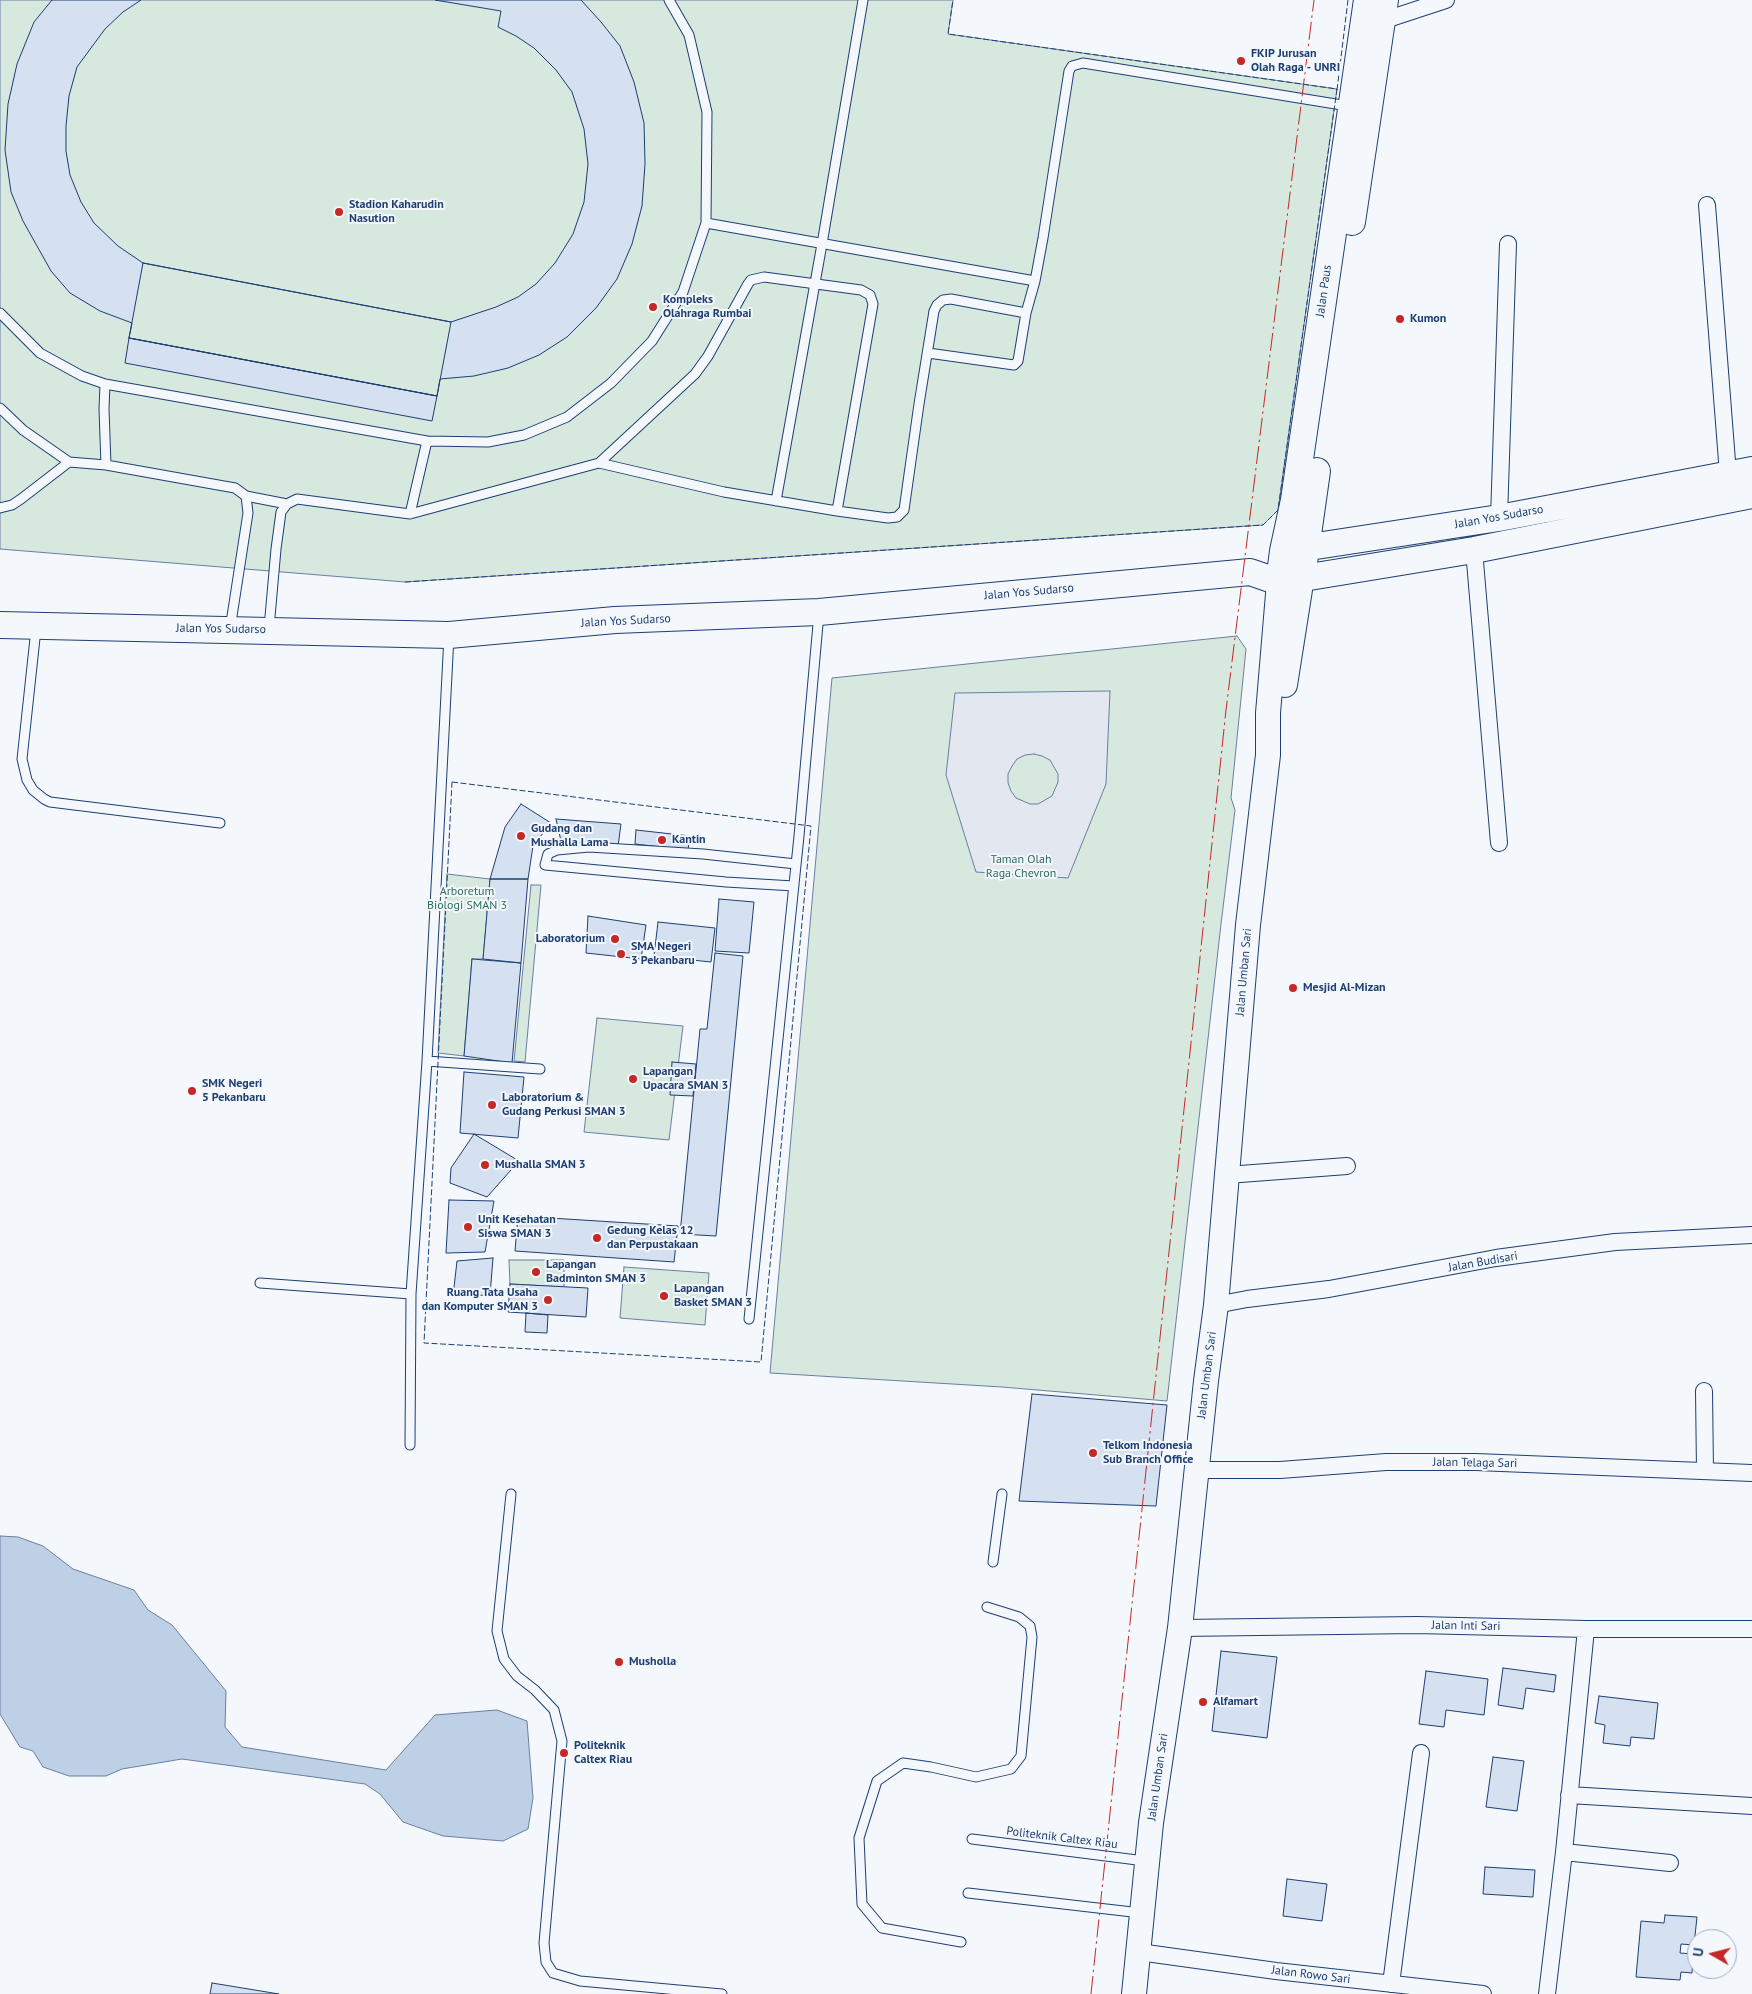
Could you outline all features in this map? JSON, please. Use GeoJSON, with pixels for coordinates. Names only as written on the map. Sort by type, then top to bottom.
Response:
{"type":"FeatureCollection","features":[{"type":"Feature","properties":{"kind":"main road","name":"Jalan Paus"},"geometry":{"type":"LineString","coordinates":[[1294,550],[1294,500],[1366,0]]}},
{"type":"Feature","properties":{"kind":"main road","name":"Jalan Paus"},"geometry":{"type":"LineString","coordinates":[[1290,579],[1341,296],[1384,10]]}},
{"type":"Feature","properties":{"kind":"main road","name":"Jalan Yos Sudarso"},"geometry":{"type":"LineString","coordinates":[[1250,572],[1294,550],[1499,518],[1740,472]]}},
{"type":"Feature","properties":{"kind":"main road","name":"Jalan Yos Sudarso"},"geometry":{"type":"LineString","coordinates":[[0,625],[449,635],[615,620],[819,612],[1250,572],[1290,579],[1474,550],[1752,495]]}},
{"type":"Feature","properties":{"kind":"main road","name":"Jalan Umban Sari"},"geometry":{"type":"LineString","coordinates":[[1134,1994],[1151,1824],[1180,1628],[1206,1381],[1216,1305],[1248,925],[1268,755],[1280,715],[1290,579]]}},
{"type":"Feature","properties":{"kind":"street"},"geometry":{"type":"LineString","coordinates":[[1384,10],[1446,0]]}},
{"type":"Feature","properties":{"kind":"street"},"geometry":{"type":"LineString","coordinates":[[1707,205],[1740,472]]}},
{"type":"Feature","properties":{"kind":"street"},"geometry":{"type":"LineString","coordinates":[[1499,518],[1508,244]]}},
{"type":"Feature","properties":{"kind":"street"},"geometry":{"type":"LineString","coordinates":[[1474,550],[1499,843]]}},
{"type":"Feature","properties":{"kind":"street"},"geometry":{"type":"LineString","coordinates":[[1227,1175],[1347,1166]]}},
{"type":"Feature","properties":{"kind":"street","name":"Jalan Budisari"},"geometry":{"type":"LineString","coordinates":[[1216,1305],[1347,1286],[1496,1258],[1605,1244],[1752,1235]]}},
{"type":"Feature","properties":{"kind":"street"},"geometry":{"type":"LineString","coordinates":[[1704,1391],[1705,1471]]}},
{"type":"Feature","properties":{"kind":"street","name":"Jalan Telaga Sari"},"geometry":{"type":"LineString","coordinates":[[1197,1470],[1280,1470],[1386,1462],[1476,1462],[1752,1473]]}},
{"type":"Feature","properties":{"kind":"street","name":"Jalan Inti Sari"},"geometry":{"type":"LineString","coordinates":[[1180,1628],[1417,1625],[1586,1629],[1752,1629]]}},
{"type":"Feature","properties":{"kind":"street"},"geometry":{"type":"LineString","coordinates":[[1547,1994],[1564,1852],[1586,1629]]}},
{"type":"Feature","properties":{"kind":"street"},"geometry":{"type":"LineString","coordinates":[[1391,1984],[1421,1754]]}},
{"type":"Feature","properties":{"kind":"street"},"geometry":{"type":"LineString","coordinates":[[1569,1796],[1752,1806]]}},
{"type":"Feature","properties":{"kind":"street"},"geometry":{"type":"LineString","coordinates":[[1564,1852],[1670,1863]]}},
{"type":"Feature","properties":{"kind":"street","name":"Jalan Rowo Sari"},"geometry":{"type":"LineString","coordinates":[[1139,1952],[1276,1971],[1483,1994]]}},
{"type":"Feature","properties":{"kind":"lane"},"geometry":{"type":"LineString","coordinates":[[0,314],[40,353],[82,376],[105,384],[427,441],[488,442],[524,435],[567,417],[612,384],[652,341],[683,292],[706,223],[706,112],[689,35],[669,0]]}},
{"type":"Feature","properties":{"kind":"lane"},"geometry":{"type":"LineString","coordinates":[[776,501],[863,0]]}},
{"type":"Feature","properties":{"kind":"lane"},"geometry":{"type":"LineString","coordinates":[[928,353],[1014,365],[1018,361],[1026,313],[1045,228],[1069,71],[1075,65],[1083,64],[1351,107]]}},
{"type":"Feature","properties":{"kind":"lane"},"geometry":{"type":"LineString","coordinates":[[706,223],[1034,281]]}},
{"type":"Feature","properties":{"kind":"lane"},"geometry":{"type":"LineString","coordinates":[[269,630],[278,531],[281,512],[287,504],[297,499],[410,514],[599,463],[695,374],[708,356],[748,284],[752,280],[764,277],[861,290],[870,295],[873,304],[837,511]]}},
{"type":"Feature","properties":{"kind":"lane"},"geometry":{"type":"LineString","coordinates":[[599,463],[724,492],[837,511],[888,518],[897,517],[904,510],[918,404],[934,312],[937,305],[943,300],[951,299],[1026,313]]}},
{"type":"Feature","properties":{"kind":"lane"},"geometry":{"type":"LineString","coordinates":[[105,384],[106,465]]}},
{"type":"Feature","properties":{"kind":"lane"},"geometry":{"type":"LineString","coordinates":[[0,408],[23,430],[69,462],[106,465],[235,488],[246,496],[287,504]]}},
{"type":"Feature","properties":{"kind":"lane"},"geometry":{"type":"LineString","coordinates":[[410,514],[427,441]]}},
{"type":"Feature","properties":{"kind":"lane"},"geometry":{"type":"LineString","coordinates":[[0,508],[12,505],[22,499],[69,462]]}},
{"type":"Feature","properties":{"kind":"lane"},"geometry":{"type":"LineString","coordinates":[[230,629],[248,512],[246,496]]}},
{"type":"Feature","properties":{"kind":"lane"},"geometry":{"type":"LineString","coordinates":[[749,1319],[794,886],[819,612]]}},
{"type":"Feature","properties":{"kind":"lane"},"geometry":{"type":"LineString","coordinates":[[36,626],[22,760],[27,780],[34,790],[50,802],[220,823]]}},
{"type":"Feature","properties":{"kind":"lane"},"geometry":{"type":"LineString","coordinates":[[410,1445],[411,1294],[427,1061],[449,635]]}},
{"type":"Feature","properties":{"kind":"lane"},"geometry":{"type":"LineString","coordinates":[[794,886],[726,882],[545,865],[548,854],[557,850],[590,847],[796,864]]}},
{"type":"Feature","properties":{"kind":"lane"},"geometry":{"type":"LineString","coordinates":[[427,1061],[540,1069]]}},
{"type":"Feature","properties":{"kind":"lane"},"geometry":{"type":"LineString","coordinates":[[260,1283],[411,1294]]}},
{"type":"Feature","properties":{"kind":"lane"},"geometry":{"type":"LineString","coordinates":[[511,1494],[497,1631],[504,1659],[517,1676],[535,1690],[554,1710],[562,1741],[544,1943],[546,1962],[553,1974],[580,1981],[722,1994]]}},
{"type":"Feature","properties":{"kind":"lane"},"geometry":{"type":"LineString","coordinates":[[993,1562],[1002,1494]]}},
{"type":"Feature","properties":{"kind":"lane"},"geometry":{"type":"LineString","coordinates":[[961,1942],[882,1928],[862,1904],[859,1838],[877,1781],[902,1763],[931,1766],[976,1777],[1011,1769],[1021,1756],[1032,1636],[1030,1626],[1019,1617],[987,1607]]}},
{"type":"Feature","properties":{"kind":"lane","name":"Politeknik Caltex Riau"},"geometry":{"type":"LineString","coordinates":[[972,1840],[1148,1861]]}},
{"type":"Feature","properties":{"kind":"lane"},"geometry":{"type":"LineString","coordinates":[[968,1893],[1142,1912]]}},
{"type":"Feature","properties":{"kind":"green space","name":"Kompleks Olahraga Rumbai"},"geometry":{"type":"Polygon","coordinates":[[[0,0],[953,0],[948,34],[1337,89],[1278,510],[1263,525],[405,582],[0,549],[0,0]]]}},
{"type":"Feature","properties":{"kind":"green space","name":"Taman Olah Raga Chevron"},"geometry":{"type":"Polygon","coordinates":[[[1237,636],[1246,649],[1231,798],[1235,810],[1167,1401],[1002,1387],[770,1373],[832,678],[1237,636]]]}},
{"type":"Feature","properties":{"kind":"green space","name":"Arboretum Biologi SMAN 3"},"geometry":{"type":"Polygon","coordinates":[[[447,874],[490,879],[483,959],[472,959],[464,1056],[438,1053],[447,874]]]}},
{"type":"Feature","properties":{"kind":"green space"},"geometry":{"type":"Polygon","coordinates":[[[531,885],[541,885],[525,1062],[514,1061],[531,885]]]}},
{"type":"Feature","properties":{"kind":"green space","name":"Lapangan Upacara SMAN 3"},"geometry":{"type":"Polygon","coordinates":[[[597,1018],[683,1026],[669,1140],[584,1132],[597,1018]]]}},
{"type":"Feature","properties":{"kind":"green space","name":"Lapangan Badminton SMAN 3"},"geometry":{"type":"Polygon","coordinates":[[[509,1260],[564,1260],[564,1287],[510,1284],[509,1260]]]}},
{"type":"Feature","properties":{"kind":"green space","name":"Lapangan Basket SMAN 3"},"geometry":{"type":"Polygon","coordinates":[[[624,1267],[709,1273],[705,1325],[620,1318],[624,1267]]]}},
{"type":"Feature","properties":{"kind":"shaded area"},"geometry":{"type":"Polygon","coordinates":[[[1110,691],[1106,784],[1068,878],[976,872],[946,775],[955,693],[1110,691]],[[1034,754],[1025,755],[1017,759],[1008,774],[1008,783],[1016,798],[1030,804],[1038,804],[1052,796],[1058,782],[1058,774],[1050,760],[1034,754]]]}},
{"type":"Feature","properties":{"kind":"water"},"geometry":{"type":"Polygon","coordinates":[[[0,1536],[18,1537],[43,1546],[73,1569],[134,1590],[148,1610],[172,1625],[226,1691],[225,1727],[242,1747],[386,1770],[435,1715],[497,1710],[527,1721],[533,1798],[528,1829],[503,1841],[443,1836],[403,1822],[380,1794],[365,1784],[182,1759],[122,1769],[106,1776],[69,1776],[43,1767],[33,1751],[20,1747],[0,1714],[0,1536]]]}},
{"type":"Feature","properties":{"kind":"building"},"geometry":{"type":"Polygon","coordinates":[[[52,0],[141,0],[123,12],[105,29],[77,67],[69,96],[66,126],[66,151],[70,175],[81,202],[94,223],[118,246],[143,263],[451,322],[496,307],[518,297],[536,284],[555,263],[573,234],[584,202],[588,164],[584,129],[572,92],[556,70],[534,48],[498,27],[501,11],[435,0],[581,0],[620,46],[634,82],[644,123],[645,164],[642,206],[632,244],[617,279],[596,308],[567,337],[539,355],[508,368],[474,376],[440,379],[437,396],[129,338],[132,323],[100,311],[70,293],[51,271],[23,221],[11,192],[5,150],[8,104],[17,64],[34,22],[52,0]]]}},
{"type":"Feature","properties":{"kind":"building"},"geometry":{"type":"Polygon","coordinates":[[[143,263],[451,322],[437,396],[129,338],[143,263]]]}},
{"type":"Feature","properties":{"kind":"building"},"geometry":{"type":"Polygon","coordinates":[[[129,338],[437,396],[432,421],[125,363],[129,338]]]}},
{"type":"Feature","properties":{"kind":"building","name":"Gudang dan Mushalla Lama"},"geometry":{"type":"Polygon","coordinates":[[[521,804],[551,823],[533,846],[528,879],[490,879],[505,827],[521,804]]]}},
{"type":"Feature","properties":{"kind":"building"},"geometry":{"type":"Polygon","coordinates":[[[556,819],[621,824],[618,846],[561,841],[556,819]]]}},
{"type":"Feature","properties":{"kind":"building","name":"Kantin"},"geometry":{"type":"Polygon","coordinates":[[[636,830],[690,836],[688,850],[635,844],[636,830]]]}},
{"type":"Feature","properties":{"kind":"building"},"geometry":{"type":"Polygon","coordinates":[[[490,879],[528,879],[521,963],[483,959],[490,879]]]}},
{"type":"Feature","properties":{"kind":"building"},"geometry":{"type":"Polygon","coordinates":[[[719,899],[754,902],[749,953],[715,951],[719,899]]]}},
{"type":"Feature","properties":{"kind":"building","name":"Laboratorium"},"geometry":{"type":"Polygon","coordinates":[[[588,916],[646,925],[641,959],[586,953],[588,916]]]}},
{"type":"Feature","properties":{"kind":"building"},"geometry":{"type":"Polygon","coordinates":[[[658,922],[715,928],[711,962],[654,956],[658,922]]]}},
{"type":"Feature","properties":{"kind":"building"},"geometry":{"type":"Polygon","coordinates":[[[715,953],[743,956],[716,1236],[680,1234],[700,1029],[707,1029],[715,953]]]}},
{"type":"Feature","properties":{"kind":"building"},"geometry":{"type":"Polygon","coordinates":[[[472,959],[521,963],[512,1063],[464,1056],[472,959]]]}},
{"type":"Feature","properties":{"kind":"building"},"geometry":{"type":"Polygon","coordinates":[[[672,1062],[696,1064],[693,1096],[670,1095],[672,1062]]]}},
{"type":"Feature","properties":{"kind":"building","name":"Laboratorium & Gudang Perkusi SMAN 3"},"geometry":{"type":"Polygon","coordinates":[[[464,1072],[524,1077],[518,1138],[460,1133],[464,1072]]]}},
{"type":"Feature","properties":{"kind":"building","name":"Mushalla SMAN 3"},"geometry":{"type":"Polygon","coordinates":[[[474,1134],[519,1161],[487,1197],[450,1183],[451,1168],[474,1134]]]}},
{"type":"Feature","properties":{"kind":"building","name":"Unit Kesehatan Siswa SMAN 3"},"geometry":{"type":"Polygon","coordinates":[[[449,1200],[494,1201],[485,1252],[446,1253],[449,1200]]]}},
{"type":"Feature","properties":{"kind":"building","name":"Gedung Kelas 12 dan Perpustakaan"},"geometry":{"type":"Polygon","coordinates":[[[518,1216],[678,1226],[674,1262],[515,1251],[518,1216]]]}},
{"type":"Feature","properties":{"kind":"building"},"geometry":{"type":"Polygon","coordinates":[[[493,1258],[490,1295],[453,1296],[457,1261],[493,1258]]]}},
{"type":"Feature","properties":{"kind":"building","name":"Ruang Tata Usaha dan Komputer SMAN 3"},"geometry":{"type":"Polygon","coordinates":[[[510,1284],[588,1288],[586,1317],[508,1312],[510,1284]]]}},
{"type":"Feature","properties":{"kind":"building"},"geometry":{"type":"Polygon","coordinates":[[[526,1313],[548,1315],[547,1333],[525,1332],[526,1313]]]}},
{"type":"Feature","properties":{"kind":"building","name":"Telkom Indonesia Sub Branch Office"},"geometry":{"type":"Polygon","coordinates":[[[1032,1394],[1167,1405],[1156,1506],[1019,1501],[1032,1394]]]}},
{"type":"Feature","properties":{"kind":"building"},"geometry":{"type":"Polygon","coordinates":[[[1221,1651],[1277,1657],[1267,1738],[1212,1731],[1221,1651]]]}},
{"type":"Feature","properties":{"kind":"building"},"geometry":{"type":"Polygon","coordinates":[[[1503,1668],[1556,1675],[1554,1692],[1526,1688],[1523,1709],[1498,1705],[1503,1668]]]}},
{"type":"Feature","properties":{"kind":"building"},"geometry":{"type":"Polygon","coordinates":[[[1426,1671],[1488,1679],[1484,1715],[1446,1710],[1444,1727],[1419,1724],[1426,1671]]]}},
{"type":"Feature","properties":{"kind":"building"},"geometry":{"type":"Polygon","coordinates":[[[1599,1696],[1658,1703],[1654,1739],[1631,1737],[1630,1746],[1603,1743],[1605,1725],[1595,1723],[1599,1696]]]}},
{"type":"Feature","properties":{"kind":"building"},"geometry":{"type":"Polygon","coordinates":[[[1493,1757],[1524,1761],[1517,1811],[1486,1807],[1493,1757]]]}},
{"type":"Feature","properties":{"kind":"building"},"geometry":{"type":"Polygon","coordinates":[[[1485,1867],[1535,1870],[1533,1897],[1483,1894],[1485,1867]]]}},
{"type":"Feature","properties":{"kind":"building"},"geometry":{"type":"Polygon","coordinates":[[[1287,1879],[1327,1884],[1322,1921],[1283,1916],[1287,1879]]]}},
{"type":"Feature","properties":{"kind":"building"},"geometry":{"type":"Polygon","coordinates":[[[1665,1915],[1697,1917],[1696,1929],[1687,1929],[1687,1944],[1681,1944],[1680,1953],[1687,1954],[1687,1973],[1681,1972],[1680,1980],[1636,1977],[1641,1921],[1664,1923],[1665,1915]]]}},
{"type":"Feature","properties":{"kind":"building"},"geometry":{"type":"Polygon","coordinates":[[[212,1983],[279,1994],[210,1994],[212,1983]]]}},
{"type":"Feature","properties":{"kind":"fence"},"geometry":{"type":"LineString","coordinates":[[405,582],[1263,525],[1278,510],[1337,89],[948,34],[953,0]]}},
{"type":"Feature","properties":{"kind":"fence"},"geometry":{"type":"LineString","coordinates":[[1337,90],[1348,0]]}},
{"type":"Feature","properties":{"kind":"fence"},"geometry":{"type":"LineString","coordinates":[[452,782],[811,826],[761,1362],[424,1343],[452,782]]}},
{"type":"Feature","properties":{"kind":"power"},"geometry":{"type":"LineString","coordinates":[[1091,1994],[1226,710],[1314,0]]}},
{"type":"Feature","properties":{"kind":"place","name":"FKIP Jurusan Olah Raga - UNRI"},"geometry":{"type":"Point","coordinates":[1241,61]}},
{"type":"Feature","properties":{"kind":"place","name":"Stadion Kaharudin Nasution"},"geometry":{"type":"Point","coordinates":[339,212]}},
{"type":"Feature","properties":{"kind":"place","name":"Kompleks Olahraga Rumbai"},"geometry":{"type":"Point","coordinates":[653,307]}},
{"type":"Feature","properties":{"kind":"place","name":"Kumon"},"geometry":{"type":"Point","coordinates":[1400,319]}},
{"type":"Feature","properties":{"kind":"place","name":"Gudang dan Mushalla Lama"},"geometry":{"type":"Point","coordinates":[521,836]}},
{"type":"Feature","properties":{"kind":"place","name":"Kantin"},"geometry":{"type":"Point","coordinates":[662,840]}},
{"type":"Feature","properties":{"kind":"place","name":"Laboratorium"},"geometry":{"type":"Point","coordinates":[615,939]}},
{"type":"Feature","properties":{"kind":"place","name":"SMA Negeri 3 Pekanbaru"},"geometry":{"type":"Point","coordinates":[621,954]}},
{"type":"Feature","properties":{"kind":"place","name":"Mesjid Al-Mizan"},"geometry":{"type":"Point","coordinates":[1293,988]}},
{"type":"Feature","properties":{"kind":"place","name":"Lapangan Upacara SMAN 3"},"geometry":{"type":"Point","coordinates":[633,1079]}},
{"type":"Feature","properties":{"kind":"place","name":"SMK Negeri 5 Pekanbaru"},"geometry":{"type":"Point","coordinates":[192,1091]}},
{"type":"Feature","properties":{"kind":"place","name":"Laboratorium & Gudang Perkusi SMAN 3"},"geometry":{"type":"Point","coordinates":[492,1105]}},
{"type":"Feature","properties":{"kind":"place","name":"Mushalla SMAN 3"},"geometry":{"type":"Point","coordinates":[485,1165]}},
{"type":"Feature","properties":{"kind":"place","name":"Unit Kesehatan Siswa SMAN 3"},"geometry":{"type":"Point","coordinates":[468,1227]}},
{"type":"Feature","properties":{"kind":"place","name":"Gedung Kelas 12 dan Perpustakaan"},"geometry":{"type":"Point","coordinates":[597,1238]}},
{"type":"Feature","properties":{"kind":"place","name":"Lapangan Badminton SMAN 3"},"geometry":{"type":"Point","coordinates":[536,1272]}},
{"type":"Feature","properties":{"kind":"place","name":"Lapangan Basket SMAN 3"},"geometry":{"type":"Point","coordinates":[664,1296]}},
{"type":"Feature","properties":{"kind":"place","name":"Ruang Tata Usaha dan Komputer SMAN 3"},"geometry":{"type":"Point","coordinates":[548,1300]}},
{"type":"Feature","properties":{"kind":"place","name":"Telkom Indonesia Sub Branch Office"},"geometry":{"type":"Point","coordinates":[1093,1453]}},
{"type":"Feature","properties":{"kind":"place","name":"Musholla"},"geometry":{"type":"Point","coordinates":[619,1662]}},
{"type":"Feature","properties":{"kind":"place","name":"Alfamart"},"geometry":{"type":"Point","coordinates":[1203,1702]}},
{"type":"Feature","properties":{"kind":"place","name":"Politeknik Caltex Riau"},"geometry":{"type":"Point","coordinates":[564,1753]}}]}
